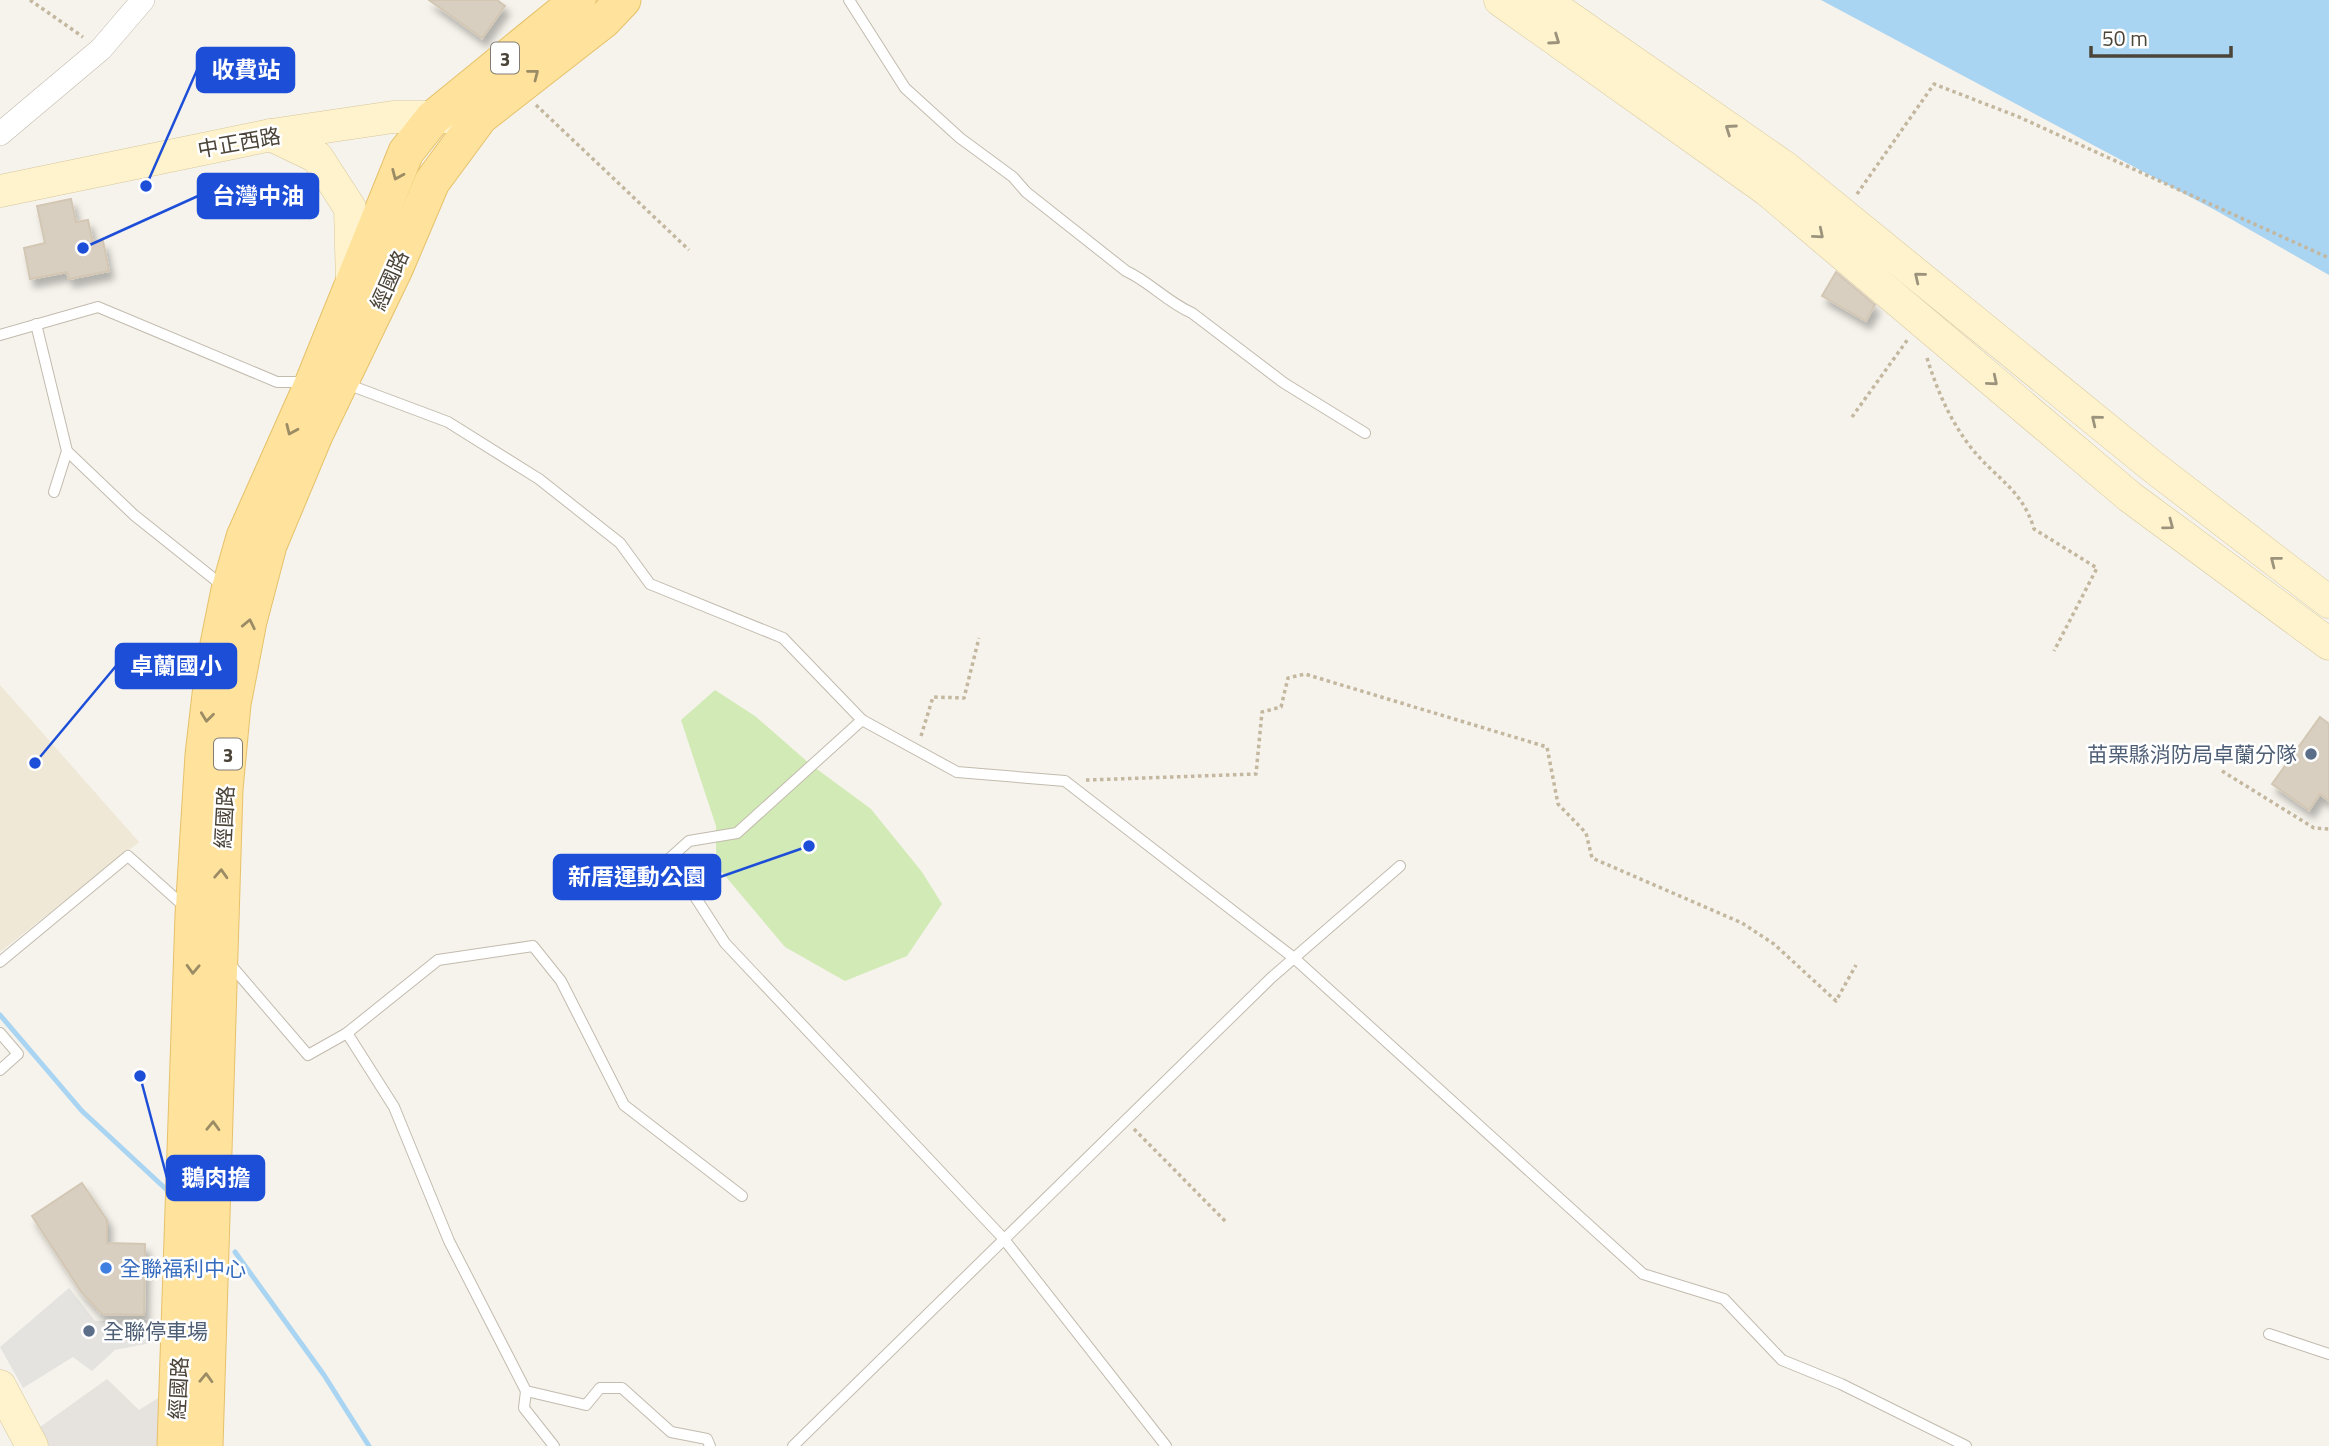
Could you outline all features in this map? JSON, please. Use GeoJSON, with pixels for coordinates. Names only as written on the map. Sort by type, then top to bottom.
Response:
{"type":"FeatureCollection","features":[{"type":"Feature","properties":{"kind":"main road","name":"3"},"geometry":{"type":"LineString","coordinates":[[433,118],[579,0]]}},
{"type":"Feature","properties":{"kind":"main road"},"geometry":{"type":"LineString","coordinates":[[1500,0],[1767,190],[1919,323],[2130,497],[2329,644]]}},
{"type":"Feature","properties":{"kind":"main road"},"geometry":{"type":"LineString","coordinates":[[1544,0],[1786,169],[2152,466],[2329,602]]}},
{"type":"Feature","properties":{"kind":"main road","name":"3"},"geometry":{"type":"LineString","coordinates":[[480,117],[620,1]]}},
{"type":"Feature","properties":{"kind":"main road","name":"中正西路"},"geometry":{"type":"LineString","coordinates":[[0,191],[271,135],[393,117],[480,117]]}},
{"type":"Feature","properties":{"kind":"main road","name":"經國路"},"geometry":{"type":"LineString","coordinates":[[205,1446],[210,929],[203,755],[213,669],[229,590],[244,537],[432,182],[480,117]]}},
{"type":"Feature","properties":{"kind":"main road","name":"經國路"},"geometry":{"type":"LineString","coordinates":[[175,1446],[210,929],[231,716],[249,621],[269,545],[315,435],[352,286],[406,152],[433,118]]}},
{"type":"Feature","properties":{"kind":"main road"},"geometry":{"type":"LineString","coordinates":[[271,135],[317,157],[350,208],[352,286]]}},
{"type":"Feature","properties":{"kind":"main road"},"geometry":{"type":"LineString","coordinates":[[0,1386],[32,1446]]}},
{"type":"Feature","properties":{"kind":"street"},"geometry":{"type":"LineString","coordinates":[[0,134],[101,49],[143,0]]}},
{"type":"Feature","properties":{"kind":"lane"},"geometry":{"type":"LineString","coordinates":[[849,0],[905,88],[961,138],[1013,177],[1026,192],[1126,271],[1141,278],[1174,306],[1192,313],[1284,383],[1365,433]]}},
{"type":"Feature","properties":{"kind":"lane"},"geometry":{"type":"LineString","coordinates":[[0,335],[98,306],[277,382],[328,382],[448,422],[539,479],[620,543],[650,584],[783,638],[862,720],[957,772],[1065,781],[1294,958],[1643,1275],[1724,1299],[1782,1360],[1841,1384],[1966,1446]]}},
{"type":"Feature","properties":{"kind":"lane"},"geometry":{"type":"LineString","coordinates":[[36,324],[67,451],[54,492]]}},
{"type":"Feature","properties":{"kind":"lane"},"geometry":{"type":"LineString","coordinates":[[67,451],[134,515],[229,590]]}},
{"type":"Feature","properties":{"kind":"lane"},"geometry":{"type":"LineString","coordinates":[[862,720],[737,833],[689,841],[670,858],[725,943],[1003,1238],[1166,1446]]}},
{"type":"Feature","properties":{"kind":"lane"},"geometry":{"type":"LineString","coordinates":[[0,962],[128,856],[210,929],[309,1055],[347,1034],[438,960],[533,946],[561,981],[624,1105],[742,1196]]}},
{"type":"Feature","properties":{"kind":"lane"},"geometry":{"type":"LineString","coordinates":[[793,1446],[1003,1238],[1294,958],[1400,866]]}},
{"type":"Feature","properties":{"kind":"lane"},"geometry":{"type":"LineString","coordinates":[[0,1033],[18,1054],[0,1070]]}},
{"type":"Feature","properties":{"kind":"lane"},"geometry":{"type":"LineString","coordinates":[[347,1034],[394,1107],[449,1241],[526,1391],[524,1408],[554,1446]]}},
{"type":"Feature","properties":{"kind":"lane"},"geometry":{"type":"LineString","coordinates":[[2269,1335],[2329,1354]]}},
{"type":"Feature","properties":{"kind":"lane"},"geometry":{"type":"LineString","coordinates":[[526,1391],[586,1405],[600,1388],[622,1388],[671,1432],[707,1439],[710,1446]]}},
{"type":"Feature","properties":{"kind":"path"},"geometry":{"type":"LineString","coordinates":[[30,0],[101,49]]}},
{"type":"Feature","properties":{"kind":"path"},"geometry":{"type":"LineString","coordinates":[[1843,215],[1934,83],[2019,117],[2329,258]]}},
{"type":"Feature","properties":{"kind":"path"},"geometry":{"type":"LineString","coordinates":[[517,88],[690,250]]}},
{"type":"Feature","properties":{"kind":"path"},"geometry":{"type":"LineString","coordinates":[[1852,417],[1919,323]]}},
{"type":"Feature","properties":{"kind":"path"},"geometry":{"type":"LineString","coordinates":[[1919,323],[1939,397],[1969,446],[2027,505],[2034,529],[2097,568],[2054,651]]}},
{"type":"Feature","properties":{"kind":"path"},"geometry":{"type":"LineString","coordinates":[[917,749],[933,697],[964,698],[979,638]]}},
{"type":"Feature","properties":{"kind":"path"},"geometry":{"type":"LineString","coordinates":[[1065,781],[1130,776],[1256,774],[1262,712],[1281,707],[1288,678],[1305,674],[1547,747],[1558,804],[1586,833],[1592,858],[1742,923],[1774,944],[1836,1001],[1856,965]]}},
{"type":"Feature","properties":{"kind":"path"},"geometry":{"type":"LineString","coordinates":[[2222,771],[2314,828],[2329,829]]}},
{"type":"Feature","properties":{"kind":"path"},"geometry":{"type":"LineString","coordinates":[[1125,1120],[1226,1222]]}},
{"type":"Feature","properties":{"kind":"shaded area"},"geometry":{"type":"Polygon","coordinates":[[[0,685],[139,842],[0,952],[0,685]]]}},
{"type":"Feature","properties":{"kind":"shaded area","name":"全聯停車場"},"geometry":{"type":"Polygon","coordinates":[[[69,1288],[95,1321],[157,1320],[162,1341],[115,1350],[92,1371],[73,1357],[23,1388],[0,1347],[69,1288]]]}},
{"type":"Feature","properties":{"kind":"shaded area"},"geometry":{"type":"Polygon","coordinates":[[[107,1379],[139,1410],[158,1398],[163,1439],[157,1446],[49,1446],[40,1427],[107,1379]]]}},
{"type":"Feature","properties":{"kind":"green space"},"geometry":{"type":"Polygon","coordinates":[[[715,690],[755,716],[810,764],[871,809],[922,872],[942,904],[907,956],[845,981],[785,947],[716,865],[716,826],[681,720],[715,690]]]}},
{"type":"Feature","properties":{"kind":"water"},"geometry":{"type":"Polygon","coordinates":[[[1821,0],[2329,0],[2329,275],[2215,210],[1821,0]]]}},
{"type":"Feature","properties":{"kind":"building"},"geometry":{"type":"Polygon","coordinates":[[[429,0],[497,0],[505,6],[482,38],[429,0]]]}},
{"type":"Feature","properties":{"kind":"building"},"geometry":{"type":"Polygon","coordinates":[[[71,199],[76,222],[88,220],[93,243],[103,241],[109,271],[69,279],[67,272],[30,279],[24,248],[45,243],[37,206],[71,199]]]}},
{"type":"Feature","properties":{"kind":"building"},"geometry":{"type":"Polygon","coordinates":[[[1836,272],[1875,305],[1866,321],[1822,296],[1836,272]]]}},
{"type":"Feature","properties":{"kind":"building","name":"苗栗縣消防局卓蘭分隊"},"geometry":{"type":"Polygon","coordinates":[[[2320,717],[2329,724],[2329,801],[2320,794],[2309,810],[2272,784],[2320,717]]]}},
{"type":"Feature","properties":{"kind":"building","name":"全聯福利中心"},"geometry":{"type":"Polygon","coordinates":[[[82,1183],[107,1220],[107,1243],[145,1244],[144,1315],[102,1314],[82,1293],[32,1216],[82,1183]]]}},
{"type":"Feature","properties":{"kind":"waterway"},"geometry":{"type":"LineString","coordinates":[[0,1015],[82,1111],[168,1191]]}},
{"type":"Feature","properties":{"kind":"waterway"},"geometry":{"type":"LineString","coordinates":[[235,1252],[324,1375],[369,1446]]}},
{"type":"Feature","properties":{"kind":"place","name":"收費站"},"geometry":{"type":"Point","coordinates":[146,186]}},
{"type":"Feature","properties":{"kind":"place","name":"台灣中油"},"geometry":{"type":"Point","coordinates":[83,248]}},
{"type":"Feature","properties":{"kind":"place","name":"苗栗縣消防局卓蘭分隊"},"geometry":{"type":"Point","coordinates":[2311,754]}},
{"type":"Feature","properties":{"kind":"place","name":"卓蘭國小"},"geometry":{"type":"Point","coordinates":[35,763]}},
{"type":"Feature","properties":{"kind":"place","name":"新厝運動公園"},"geometry":{"type":"Point","coordinates":[809,846]}},
{"type":"Feature","properties":{"kind":"place","name":"鵝肉擔"},"geometry":{"type":"Point","coordinates":[140,1076]}},
{"type":"Feature","properties":{"kind":"place","name":"全聯福利中心"},"geometry":{"type":"Point","coordinates":[106,1268]}},
{"type":"Feature","properties":{"kind":"place","name":"全聯停車場"},"geometry":{"type":"Point","coordinates":[89,1331]}}]}
